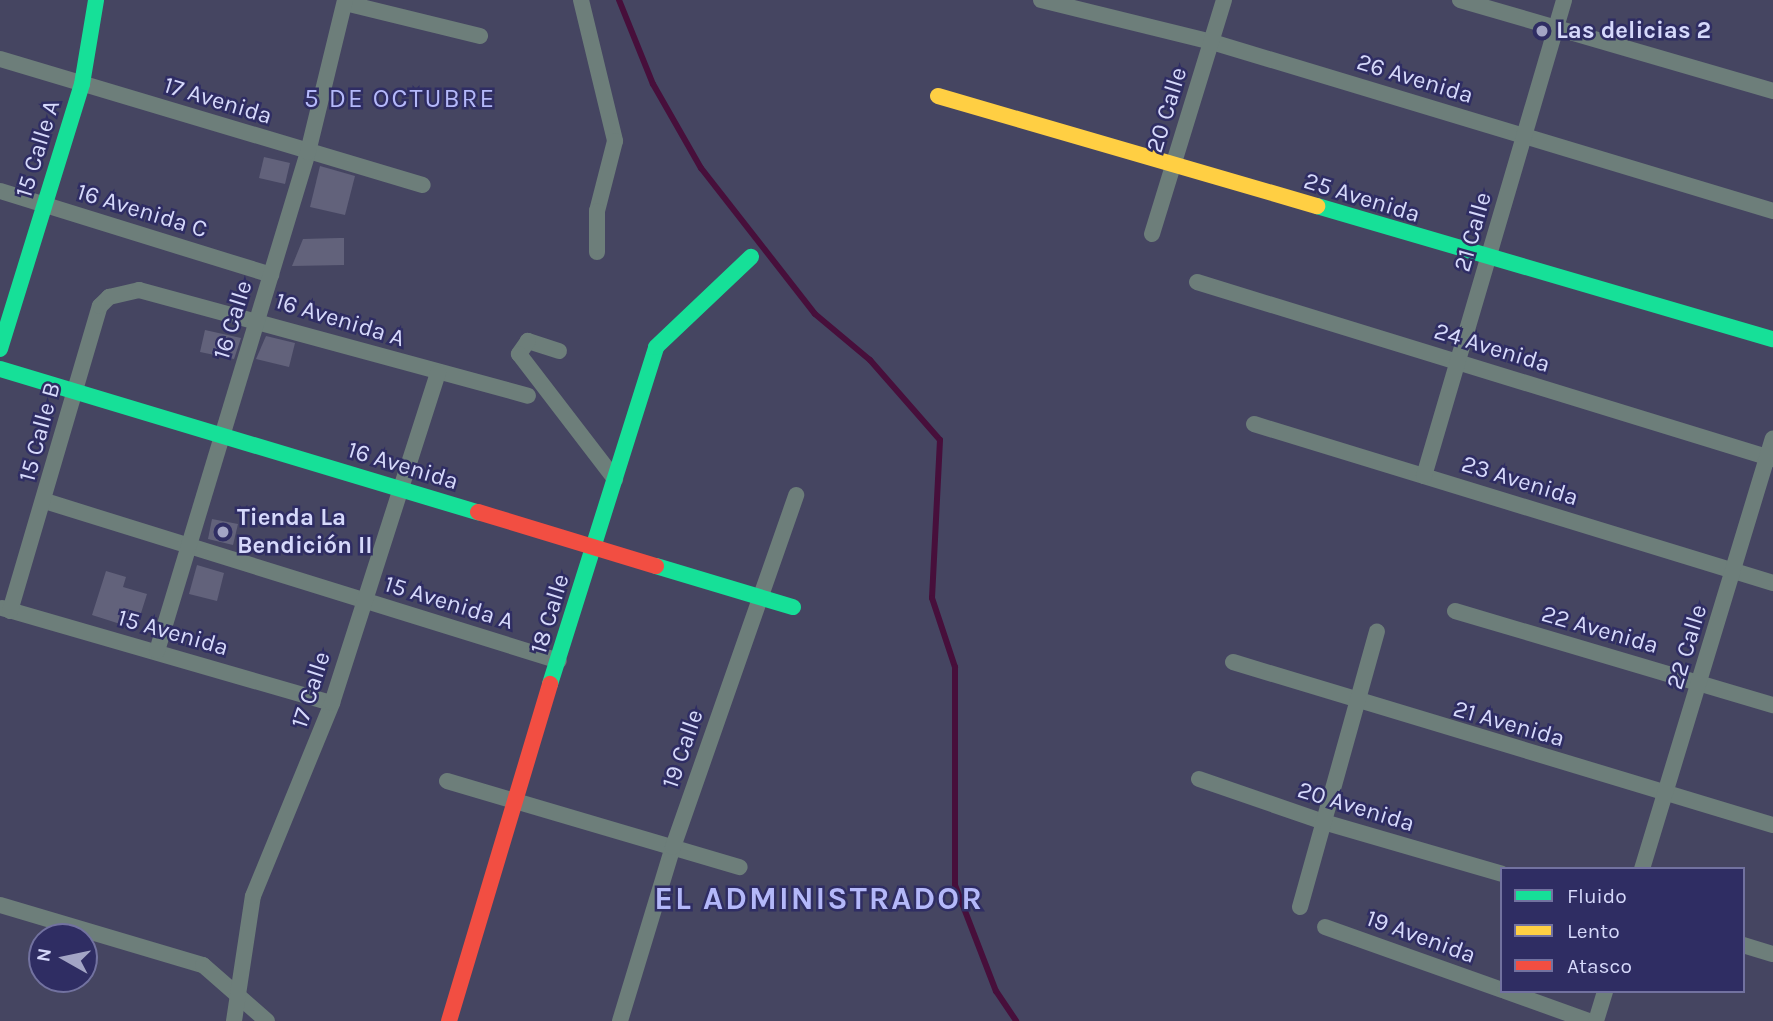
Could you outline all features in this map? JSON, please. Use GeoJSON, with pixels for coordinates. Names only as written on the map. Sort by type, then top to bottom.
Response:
{"type":"FeatureCollection","features":[{"type":"Feature","properties":{"kind":"street","name":"15 Calle A"},"geometry":{"type":"LineString","coordinates":[[0,349],[82,84],[96,0]]}},
{"type":"Feature","properties":{"kind":"street"},"geometry":{"type":"LineString","coordinates":[[581,0],[615,141],[599,197],[597,252]]}},
{"type":"Feature","properties":{"kind":"street","name":"26 Avenida"},"geometry":{"type":"LineString","coordinates":[[1041,0],[1212,42],[1773,211]]}},
{"type":"Feature","properties":{"kind":"street","name":"20 Calle"},"geometry":{"type":"LineString","coordinates":[[1152,234],[1224,0]]}},
{"type":"Feature","properties":{"kind":"street"},"geometry":{"type":"LineString","coordinates":[[1460,0],[1773,91]]}},
{"type":"Feature","properties":{"kind":"street","name":"21 Calle"},"geometry":{"type":"LineString","coordinates":[[1424,476],[1564,0]]}},
{"type":"Feature","properties":{"kind":"street"},"geometry":{"type":"LineString","coordinates":[[345,1],[481,36]]}},
{"type":"Feature","properties":{"kind":"street","name":"16 Calle"},"geometry":{"type":"LineString","coordinates":[[157,652],[219,435],[258,319],[308,152],[345,1]]}},
{"type":"Feature","properties":{"kind":"street","name":"17 Avenida"},"geometry":{"type":"LineString","coordinates":[[0,59],[423,185]]}},
{"type":"Feature","properties":{"kind":"street","name":"25 Avenida"},"geometry":{"type":"LineString","coordinates":[[939,96],[1488,259],[1773,339]]}},
{"type":"Feature","properties":{"kind":"street","name":"16 Avenida C"},"geometry":{"type":"LineString","coordinates":[[0,191],[271,275]]}},
{"type":"Feature","properties":{"kind":"street","name":"18 Calle"},"geometry":{"type":"LineString","coordinates":[[449,1021],[656,347],[751,257]]}},
{"type":"Feature","properties":{"kind":"street","name":"24 Avenida"},"geometry":{"type":"LineString","coordinates":[[1197,282],[1770,458]]}},
{"type":"Feature","properties":{"kind":"street","name":"16 Avenida A"},"geometry":{"type":"LineString","coordinates":[[139,290],[258,319],[438,373],[528,396]]}},
{"type":"Feature","properties":{"kind":"street","name":"15 Calle B"},"geometry":{"type":"LineString","coordinates":[[5,609],[45,501],[100,306],[109,297],[139,290]]}},
{"type":"Feature","properties":{"kind":"street"},"geometry":{"type":"LineString","coordinates":[[559,351],[528,341],[519,354],[615,479]]}},
{"type":"Feature","properties":{"kind":"street","name":"16 Avenida"},"geometry":{"type":"LineString","coordinates":[[0,369],[793,607]]}},
{"type":"Feature","properties":{"kind":"street","name":"17 Calle"},"geometry":{"type":"LineString","coordinates":[[234,1021],[253,896],[332,703],[438,373]]}},
{"type":"Feature","properties":{"kind":"street","name":"23 Avenida"},"geometry":{"type":"LineString","coordinates":[[1254,424],[1773,583]]}},
{"type":"Feature","properties":{"kind":"street","name":"22 Calle"},"geometry":{"type":"LineString","coordinates":[[1643,867],[1770,458],[1773,438]]}},
{"type":"Feature","properties":{"kind":"street","name":"19 Calle"},"geometry":{"type":"LineString","coordinates":[[620,1021],[673,847],[796,495]]}},
{"type":"Feature","properties":{"kind":"street","name":"15 Avenida A"},"geometry":{"type":"LineString","coordinates":[[45,501],[559,661]]}},
{"type":"Feature","properties":{"kind":"street","name":"15 Avenida"},"geometry":{"type":"LineString","coordinates":[[5,609],[332,703]]}},
{"type":"Feature","properties":{"kind":"street","name":"22 Avenida"},"geometry":{"type":"LineString","coordinates":[[1455,611],[1773,705]]}},
{"type":"Feature","properties":{"kind":"street"},"geometry":{"type":"LineString","coordinates":[[1300,906],[1327,823],[1377,632]]}},
{"type":"Feature","properties":{"kind":"street","name":"21 Avenida"},"geometry":{"type":"LineString","coordinates":[[1233,662],[1360,705],[1773,825]]}},
{"type":"Feature","properties":{"kind":"street","name":"20 Avenida"},"geometry":{"type":"LineString","coordinates":[[1199,779],[1327,823],[1500,873]]}},
{"type":"Feature","properties":{"kind":"street"},"geometry":{"type":"LineString","coordinates":[[447,781],[740,866]]}},
{"type":"Feature","properties":{"kind":"street"},"geometry":{"type":"LineString","coordinates":[[0,905],[203,965],[237,999],[267,1021]]}},
{"type":"Feature","properties":{"kind":"street","name":"19 Avenida"},"geometry":{"type":"LineString","coordinates":[[1325,927],[1500,990]]}},
{"type":"Feature","properties":{"kind":"street"},"geometry":{"type":"LineString","coordinates":[[1745,946],[1773,954]]}},
{"type":"Feature","properties":{"kind":"street","name":"19 Avenida"},"geometry":{"type":"LineString","coordinates":[[1509,993],[1589,1021]]}},
{"type":"Feature","properties":{"kind":"street"},"geometry":{"type":"LineString","coordinates":[[1596,1021],[1604,993]]}},
{"type":"Feature","properties":{"kind":"street"},"geometry":{"type":"LineString","coordinates":[[237,999],[246,1021]]}},
{"type":"Feature","properties":{"kind":"building"},"geometry":{"type":"Polygon","coordinates":[[[264,157],[290,163],[285,184],[259,178],[264,157]]]}},
{"type":"Feature","properties":{"kind":"building"},"geometry":{"type":"Polygon","coordinates":[[[320,166],[355,176],[345,215],[310,207],[320,166]]]}},
{"type":"Feature","properties":{"kind":"building"},"geometry":{"type":"Polygon","coordinates":[[[344,238],[344,265],[292,266],[303,239],[344,238]]]}},
{"type":"Feature","properties":{"kind":"building"},"geometry":{"type":"Polygon","coordinates":[[[205,330],[241,338],[234,359],[200,352],[205,330]]]}},
{"type":"Feature","properties":{"kind":"building"},"geometry":{"type":"Polygon","coordinates":[[[266,336],[295,343],[289,367],[256,359],[266,336]]]}},
{"type":"Feature","properties":{"kind":"building","name":"Tienda La Bendición II"},"geometry":{"type":"Polygon","coordinates":[[[212,519],[238,524],[233,545],[208,539],[212,519]]]}},
{"type":"Feature","properties":{"kind":"building"},"geometry":{"type":"Polygon","coordinates":[[[197,565],[224,573],[217,601],[189,594],[197,565]]]}},
{"type":"Feature","properties":{"kind":"building"},"geometry":{"type":"Polygon","coordinates":[[[106,571],[126,577],[123,587],[147,594],[136,629],[92,615],[106,571]]]}},
{"type":"Feature","properties":{"kind":"waterway"},"geometry":{"type":"LineString","coordinates":[[619,0],[653,84],[701,168],[815,314],[870,360],[940,440],[932,598],[955,667],[955,885],[996,991],[1016,1021]]}},
{"type":"Feature","properties":{"kind":"traffic: fast"},"geometry":{"type":"LineString","coordinates":[[0,349],[82,84],[96,0]]}},
{"type":"Feature","properties":{"kind":"traffic: fast"},"geometry":{"type":"LineString","coordinates":[[1317,206],[1773,339]]}},
{"type":"Feature","properties":{"kind":"traffic: fast"},"geometry":{"type":"LineString","coordinates":[[550,684],[656,347],[751,257]]}},
{"type":"Feature","properties":{"kind":"traffic: fast"},"geometry":{"type":"LineString","coordinates":[[0,369],[478,512]]}},
{"type":"Feature","properties":{"kind":"traffic: fast"},"geometry":{"type":"LineString","coordinates":[[656,566],[793,607]]}},
{"type":"Feature","properties":{"kind":"traffic: slow"},"geometry":{"type":"LineString","coordinates":[[938,96],[1317,206]]}},
{"type":"Feature","properties":{"kind":"traffic: jam"},"geometry":{"type":"LineString","coordinates":[[478,512],[656,566]]}},
{"type":"Feature","properties":{"kind":"traffic: jam"},"geometry":{"type":"LineString","coordinates":[[449,1021],[550,684]]}},
{"type":"Feature","properties":{"kind":"place","name":"Las delicias 2"},"geometry":{"type":"Point","coordinates":[1542,31]}},
{"type":"Feature","properties":{"kind":"place","name":"Tienda La Bendición II"},"geometry":{"type":"Point","coordinates":[223,532]}},
{"type":"Feature","properties":{"kind":"district","name":"5 DE OCTUBRE"},"geometry":{"type":"Point","coordinates":[400,99]}},
{"type":"Feature","properties":{"kind":"district","name":"EL ADMINISTRADOR"},"geometry":{"type":"Point","coordinates":[819,899]}}]}
